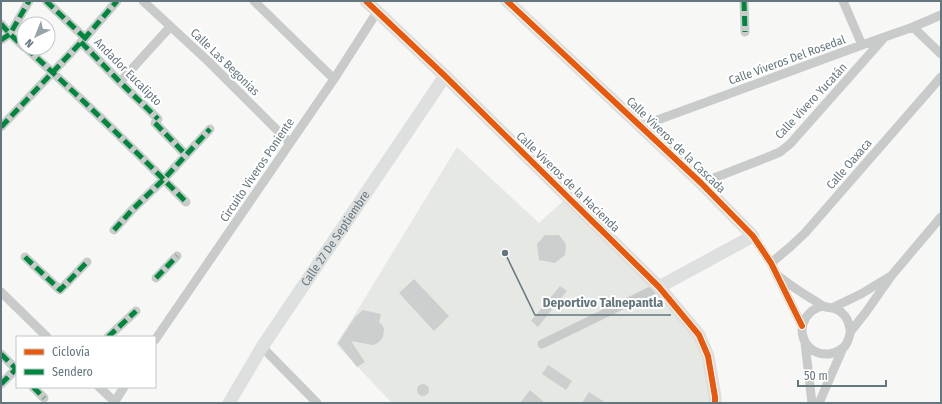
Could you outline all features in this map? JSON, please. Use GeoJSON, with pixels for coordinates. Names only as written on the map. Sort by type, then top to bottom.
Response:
{"type":"FeatureCollection","features":[{"type":"Feature","properties":{"kind":"street"},"geometry":{"type":"LineString","coordinates":[[1,40],[10,34],[29,1]]}},
{"type":"Feature","properties":{"kind":"street","name":"Andador Eucalipto"},"geometry":{"type":"LineString","coordinates":[[46,1],[186,155]]}},
{"type":"Feature","properties":{"kind":"street"},"geometry":{"type":"LineString","coordinates":[[1,127],[83,40],[117,1]]}},
{"type":"Feature","properties":{"kind":"street","name":"Calle Las Begonias"},"geometry":{"type":"LineString","coordinates":[[143,1],[209,62],[290,142]]}},
{"type":"Feature","properties":{"kind":"street"},"geometry":{"type":"LineString","coordinates":[[254,1],[334,79]]}},
{"type":"Feature","properties":{"kind":"street","name":"Calle Viveros de la Hacienda"},"geometry":{"type":"LineString","coordinates":[[366,1],[445,76],[659,287],[699,335],[708,356],[716,397],[715,403]]}},
{"type":"Feature","properties":{"kind":"street","name":"Calle Viveros de la Cascada"},"geometry":{"type":"LineString","coordinates":[[507,1],[701,183],[753,236],[772,262],[802,326]]}},
{"type":"Feature","properties":{"kind":"street"},"geometry":{"type":"LineString","coordinates":[[744,1],[745,32]]}},
{"type":"Feature","properties":{"kind":"street"},"geometry":{"type":"LineString","coordinates":[[843,1],[862,45]]}},
{"type":"Feature","properties":{"kind":"street","name":"Circuito Viveros Poniente"},"geometry":{"type":"LineString","coordinates":[[156,339],[334,79],[377,12]]}},
{"type":"Feature","properties":{"kind":"street","name":"Calle Viveros Del Rosedal"},"geometry":{"type":"LineString","coordinates":[[641,126],[862,45],[885,38],[941,15]]}},
{"type":"Feature","properties":{"kind":"street"},"geometry":{"type":"LineString","coordinates":[[1,24],[16,39]]}},
{"type":"Feature","properties":{"kind":"street"},"geometry":{"type":"LineString","coordinates":[[120,82],[170,26]]}},
{"type":"Feature","properties":{"kind":"street"},"geometry":{"type":"LineString","coordinates":[[913,27],[941,54]]}},
{"type":"Feature","properties":{"kind":"street","name":"Calle Vivero Yucatán"},"geometry":{"type":"LineString","coordinates":[[701,183],[780,152],[790,144],[885,38]]}},
{"type":"Feature","properties":{"kind":"street"},"geometry":{"type":"LineString","coordinates":[[35,56],[133,149],[186,202]]}},
{"type":"Feature","properties":{"kind":"street","name":"Calle 27 De Septiembre"},"geometry":{"type":"LineString","coordinates":[[229,403],[262,346],[445,76]]}},
{"type":"Feature","properties":{"kind":"street","name":"Calle Oaxaca"},"geometry":{"type":"LineString","coordinates":[[772,262],[805,233],[941,77]]}},
{"type":"Feature","properties":{"kind":"street"},"geometry":{"type":"LineString","coordinates":[[114,230],[210,129]]}},
{"type":"Feature","properties":{"kind":"street"},"geometry":{"type":"LineString","coordinates":[[819,403],[851,331],[892,275],[941,217]]}},
{"type":"Feature","properties":{"kind":"street"},"geometry":{"type":"LineString","coordinates":[[542,344],[659,287],[753,236]]}},
{"type":"Feature","properties":{"kind":"street"},"geometry":{"type":"LineString","coordinates":[[156,278],[177,256]]}},
{"type":"Feature","properties":{"kind":"street"},"geometry":{"type":"LineString","coordinates":[[25,257],[60,290],[87,262]]}},
{"type":"Feature","properties":{"kind":"street"},"geometry":{"type":"LineString","coordinates":[[777,275],[797,290],[823,306],[834,307],[843,313],[849,321],[851,331]]}},
{"type":"Feature","properties":{"kind":"street"},"geometry":{"type":"LineString","coordinates":[[834,307],[861,294],[892,275]]}},
{"type":"Feature","properties":{"kind":"street"},"geometry":{"type":"LineString","coordinates":[[1,292],[46,336]]}},
{"type":"Feature","properties":{"kind":"street"},"geometry":{"type":"LineString","coordinates":[[812,403],[802,326],[808,315],[823,306]]}},
{"type":"Feature","properties":{"kind":"street"},"geometry":{"type":"LineString","coordinates":[[109,336],[136,312]]}},
{"type":"Feature","properties":{"kind":"street"},"geometry":{"type":"LineString","coordinates":[[805,343],[813,351],[823,354],[834,354],[843,348]]}},
{"type":"Feature","properties":{"kind":"street"},"geometry":{"type":"LineString","coordinates":[[262,346],[316,403]]}},
{"type":"Feature","properties":{"kind":"street"},"geometry":{"type":"LineString","coordinates":[[1,354],[16,370],[1,384]]}},
{"type":"Feature","properties":{"kind":"street"},"geometry":{"type":"LineString","coordinates":[[34,388],[44,398]]}},
{"type":"Feature","properties":{"kind":"street"},"geometry":{"type":"LineString","coordinates":[[100,388],[114,402],[123,388]]}},
{"type":"Feature","properties":{"kind":"shaded area"},"geometry":{"type":"Polygon","coordinates":[[[457,147],[539,223],[564,200],[648,283],[697,337],[710,396],[709,403],[392,403],[336,344],[457,147]]]}},
{"type":"Feature","properties":{"kind":"building"},"geometry":{"type":"Polygon","coordinates":[[[545,235],[559,235],[566,244],[565,255],[555,263],[539,260],[537,244],[545,235]]]}},
{"type":"Feature","properties":{"kind":"building"},"geometry":{"type":"Polygon","coordinates":[[[414,279],[449,316],[434,331],[399,293],[414,279]]]}},
{"type":"Feature","properties":{"kind":"building"},"geometry":{"type":"Polygon","coordinates":[[[560,286],[567,291],[538,327],[531,321],[560,286]]]}},
{"type":"Feature","properties":{"kind":"building"},"geometry":{"type":"Polygon","coordinates":[[[363,310],[381,314],[379,322],[383,326],[384,330],[383,337],[376,344],[372,345],[351,341],[365,362],[357,367],[338,343],[355,317],[363,310]]]}},
{"type":"Feature","properties":{"kind":"building"},"geometry":{"type":"Polygon","coordinates":[[[548,365],[572,381],[566,390],[542,374],[548,365]]]}},
{"type":"Feature","properties":{"kind":"building"},"geometry":{"type":"Polygon","coordinates":[[[421,384],[425,384],[429,390],[425,396],[421,396],[417,392],[417,388],[421,384]]]}},
{"type":"Feature","properties":{"kind":"building"},"geometry":{"type":"Polygon","coordinates":[[[530,390],[545,403],[520,403],[530,390]]]}},
{"type":"Feature","properties":{"kind":"building"},"geometry":{"type":"Polygon","coordinates":[[[589,392],[606,403],[582,403],[589,392]]]}},
{"type":"Feature","properties":{"kind":"marked path"},"geometry":{"type":"LineString","coordinates":[[1,40],[10,34],[29,1]]}},
{"type":"Feature","properties":{"kind":"marked path"},"geometry":{"type":"LineString","coordinates":[[46,1],[85,38]]}},
{"type":"Feature","properties":{"kind":"marked path"},"geometry":{"type":"LineString","coordinates":[[1,127],[85,38],[117,1]]}},
{"type":"Feature","properties":{"kind":"marked path"},"geometry":{"type":"LineString","coordinates":[[744,1],[745,32]]}},
{"type":"Feature","properties":{"kind":"marked path"},"geometry":{"type":"LineString","coordinates":[[1,24],[16,40]]}},
{"type":"Feature","properties":{"kind":"marked path"},"geometry":{"type":"LineString","coordinates":[[81,42],[158,119]]}},
{"type":"Feature","properties":{"kind":"marked path"},"geometry":{"type":"LineString","coordinates":[[35,56],[107,124],[186,202]]}},
{"type":"Feature","properties":{"kind":"marked path"},"geometry":{"type":"LineString","coordinates":[[155,123],[186,155]]}},
{"type":"Feature","properties":{"kind":"marked path"},"geometry":{"type":"LineString","coordinates":[[114,230],[210,129]]}},
{"type":"Feature","properties":{"kind":"marked path"},"geometry":{"type":"LineString","coordinates":[[156,278],[177,256]]}},
{"type":"Feature","properties":{"kind":"marked path"},"geometry":{"type":"LineString","coordinates":[[25,257],[60,290],[87,262]]}},
{"type":"Feature","properties":{"kind":"marked path"},"geometry":{"type":"LineString","coordinates":[[109,336],[136,311]]}},
{"type":"Feature","properties":{"kind":"marked path"},"geometry":{"type":"LineString","coordinates":[[1,354],[16,369]]}},
{"type":"Feature","properties":{"kind":"marked path"},"geometry":{"type":"LineString","coordinates":[[1,384],[16,369]]}},
{"type":"Feature","properties":{"kind":"marked path"},"geometry":{"type":"LineString","coordinates":[[34,388],[44,398]]}},
{"type":"Feature","properties":{"kind":"cycle path"},"geometry":{"type":"LineString","coordinates":[[366,1],[445,76],[659,287],[699,335],[708,356],[715,403]]}},
{"type":"Feature","properties":{"kind":"cycle path"},"geometry":{"type":"LineString","coordinates":[[507,1],[701,183],[753,236],[771,263],[802,326]]}},
{"type":"Feature","properties":{"kind":"place","name":"Deportivo Talnepantla"},"geometry":{"type":"Point","coordinates":[505,253]}}]}
